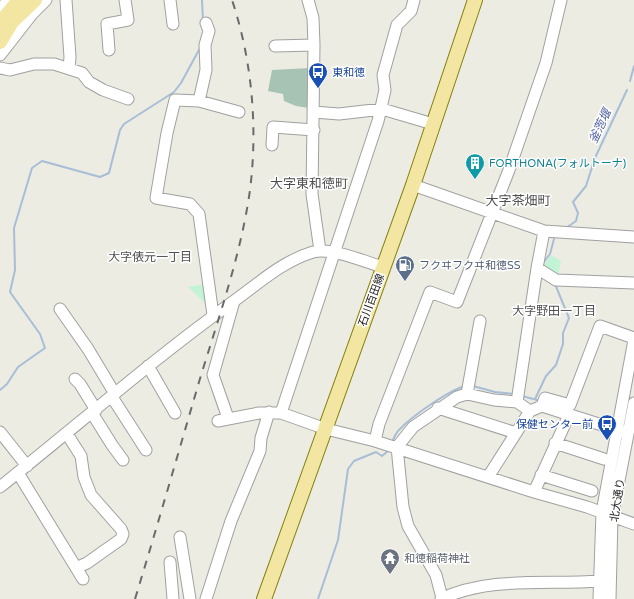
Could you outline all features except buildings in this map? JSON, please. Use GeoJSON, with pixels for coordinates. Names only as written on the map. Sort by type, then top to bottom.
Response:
{"type":"FeatureCollection","features":[{"type":"Feature","properties":{"kind":"main road"},"geometry":{"type":"LineString","coordinates":[[0,23],[19,0]]}},
{"type":"Feature","properties":{"kind":"main road"},"geometry":{"type":"LineString","coordinates":[[0,42],[12,22],[35,0]]}},
{"type":"Feature","properties":{"kind":"main road","name":"石川百田線"},"geometry":{"type":"LineString","coordinates":[[264,599],[413,185],[475,0]]}},
{"type":"Feature","properties":{"kind":"street"},"geometry":{"type":"LineString","coordinates":[[0,10],[8,0]]}},
{"type":"Feature","properties":{"kind":"street"},"geometry":{"type":"LineString","coordinates":[[0,55],[32,14],[46,0]]}},
{"type":"Feature","properties":{"kind":"street"},"geometry":{"type":"LineString","coordinates":[[66,0],[70,57],[69,69]]}},
{"type":"Feature","properties":{"kind":"street"},"geometry":{"type":"LineString","coordinates":[[109,50],[107,24],[128,20],[125,0]]}},
{"type":"Feature","properties":{"kind":"street"},"geometry":{"type":"LineString","coordinates":[[170,0],[173,24]]}},
{"type":"Feature","properties":{"kind":"street"},"geometry":{"type":"LineString","coordinates":[[280,413],[336,252],[382,109],[385,90],[383,75],[397,25],[411,10],[414,0]]}},
{"type":"Feature","properties":{"kind":"street"},"geometry":{"type":"LineString","coordinates":[[374,441],[379,424],[430,292],[457,302],[509,170],[551,48],[558,6],[561,0]]}},
{"type":"Feature","properties":{"kind":"street"},"geometry":{"type":"LineString","coordinates":[[309,1],[313,18],[314,45],[312,194],[320,251]]}},
{"type":"Feature","properties":{"kind":"street"},"geometry":{"type":"LineString","coordinates":[[199,101],[206,70],[205,45],[209,31],[206,23]]}},
{"type":"Feature","properties":{"kind":"street"},"geometry":{"type":"LineString","coordinates":[[275,46],[314,45]]}},
{"type":"Feature","properties":{"kind":"street"},"geometry":{"type":"LineString","coordinates":[[0,68],[10,70],[21,66],[34,64],[54,64],[82,73],[89,82],[103,90],[128,98]]}},
{"type":"Feature","properties":{"kind":"street"},"geometry":{"type":"LineString","coordinates":[[213,315],[200,214],[190,204],[156,198],[167,133],[175,100],[199,101],[239,112]]}},
{"type":"Feature","properties":{"kind":"street"},"geometry":{"type":"LineString","coordinates":[[314,112],[339,114],[382,109],[433,124]]}},
{"type":"Feature","properties":{"kind":"street"},"geometry":{"type":"LineString","coordinates":[[272,146],[273,127],[314,130]]}},
{"type":"Feature","properties":{"kind":"street"},"geometry":{"type":"LineString","coordinates":[[413,185],[544,231],[634,237]]}},
{"type":"Feature","properties":{"kind":"street"},"geometry":{"type":"LineString","coordinates":[[518,398],[536,268],[544,231]]}},
{"type":"Feature","properties":{"kind":"street"},"geometry":{"type":"LineString","coordinates":[[0,487],[213,315],[286,264],[313,252],[320,251],[336,252],[383,267]]}},
{"type":"Feature","properties":{"kind":"street"},"geometry":{"type":"LineString","coordinates":[[536,268],[556,280],[634,283]]}},
{"type":"Feature","properties":{"kind":"street"},"geometry":{"type":"LineString","coordinates":[[234,301],[214,375],[223,420],[269,412],[280,413],[326,429],[397,447],[488,478],[602,512],[634,524]]}},
{"type":"Feature","properties":{"kind":"street"},"geometry":{"type":"LineString","coordinates":[[60,309],[88,348],[113,396],[146,450]]}},
{"type":"Feature","properties":{"kind":"street"},"geometry":{"type":"LineString","coordinates":[[467,394],[480,321]]}},
{"type":"Feature","properties":{"kind":"street"},"geometry":{"type":"LineString","coordinates":[[488,478],[530,410],[543,403],[544,398],[570,405],[600,326],[634,339]]}},
{"type":"Feature","properties":{"kind":"street","name":"北大通り"},"geometry":{"type":"LineString","coordinates":[[599,599],[602,512],[634,339]]}},
{"type":"Feature","properties":{"kind":"street"},"geometry":{"type":"LineString","coordinates":[[148,366],[175,413]]}},
{"type":"Feature","properties":{"kind":"street"},"geometry":{"type":"LineString","coordinates":[[75,379],[80,384],[112,445],[123,460]]}},
{"type":"Feature","properties":{"kind":"street"},"geometry":{"type":"LineString","coordinates":[[530,410],[518,398],[494,400],[467,394],[456,397],[438,408],[413,427],[397,447],[402,507],[408,526],[436,575],[442,599],[476,587],[509,583],[599,583]]}},
{"type":"Feature","properties":{"kind":"street"},"geometry":{"type":"LineString","coordinates":[[543,403],[569,415],[629,433]]}},
{"type":"Feature","properties":{"kind":"street","name":"北大通り"},"geometry":{"type":"LineString","coordinates":[[610,599],[612,517],[634,403]]}},
{"type":"Feature","properties":{"kind":"street"},"geometry":{"type":"LineString","coordinates":[[438,408],[516,433]]}},
{"type":"Feature","properties":{"kind":"street"},"geometry":{"type":"LineString","coordinates":[[206,599],[231,521],[260,451],[261,438],[269,412]]}},
{"type":"Feature","properties":{"kind":"street"},"geometry":{"type":"LineString","coordinates":[[534,492],[569,415]]}},
{"type":"Feature","properties":{"kind":"street"},"geometry":{"type":"LineString","coordinates":[[0,432],[83,579]]}},
{"type":"Feature","properties":{"kind":"street"},"geometry":{"type":"LineString","coordinates":[[67,434],[81,456],[84,477],[92,495],[121,529],[123,534],[121,539],[87,563],[76,568]]}},
{"type":"Feature","properties":{"kind":"street"},"geometry":{"type":"LineString","coordinates":[[555,444],[604,459]]}},
{"type":"Feature","properties":{"kind":"street"},"geometry":{"type":"LineString","coordinates":[[541,475],[592,491]]}},
{"type":"Feature","properties":{"kind":"street"},"geometry":{"type":"LineString","coordinates":[[180,537],[190,599]]}},
{"type":"Feature","properties":{"kind":"street"},"geometry":{"type":"LineString","coordinates":[[170,562],[173,599]]}},
{"type":"Feature","properties":{"kind":"green space"},"geometry":{"type":"Polygon","coordinates":[[[310,68],[309,108],[296,106],[284,101],[283,94],[268,91],[272,70],[310,68]]]}},
{"type":"Feature","properties":{"kind":"green space"},"geometry":{"type":"Polygon","coordinates":[[[551,255],[561,261],[558,276],[543,266],[551,255]]]}},
{"type":"Feature","properties":{"kind":"green space"},"geometry":{"type":"Polygon","coordinates":[[[205,284],[209,307],[188,287],[205,284]]]}},
{"type":"Feature","properties":{"kind":"waterway"},"geometry":{"type":"LineString","coordinates":[[202,0],[203,21]]}},
{"type":"Feature","properties":{"kind":"waterway"},"geometry":{"type":"LineString","coordinates":[[0,390],[7,384],[18,367],[45,348],[40,334],[10,292],[15,270],[14,228],[32,168],[42,161],[100,177],[109,173],[120,130],[124,124],[174,92],[181,83],[200,48]]}},
{"type":"Feature","properties":{"kind":"waterway","name":"釜萢堰"},"geometry":{"type":"LineString","coordinates":[[630,81],[634,66]]}},
{"type":"Feature","properties":{"kind":"waterway","name":"釜萢堰"},"geometry":{"type":"LineString","coordinates":[[566,228],[576,221],[578,213],[573,202],[586,186],[595,158],[627,90]]}},
{"type":"Feature","properties":{"kind":"waterway","name":"釜萢堰"},"geometry":{"type":"LineString","coordinates":[[543,263],[550,254],[554,239]]}},
{"type":"Feature","properties":{"kind":"waterway","name":"釜萢堰"},"geometry":{"type":"LineString","coordinates":[[535,399],[546,376],[556,365],[563,344],[563,333],[569,318],[555,284]]}},
{"type":"Feature","properties":{"kind":"waterway"},"geometry":{"type":"LineString","coordinates":[[392,442],[399,430],[431,404],[449,393],[465,386]]}},
{"type":"Feature","properties":{"kind":"waterway"},"geometry":{"type":"LineString","coordinates":[[473,386],[495,392],[514,394]]}},
{"type":"Feature","properties":{"kind":"waterway","name":"釜萢堰"},"geometry":{"type":"LineString","coordinates":[[522,396],[541,401]]}},
{"type":"Feature","properties":{"kind":"waterway"},"geometry":{"type":"LineString","coordinates":[[318,599],[338,540],[348,469],[354,461],[376,452],[382,456],[388,451]]}},
{"type":"Feature","properties":{"kind":"railway"},"geometry":{"type":"LineString","coordinates":[[135,599],[235,263],[250,190],[253,142],[252,94],[244,46],[232,0]]}},
{"type":"Feature","properties":{"kind":"place","name":"東和徳"},"geometry":{"type":"Point","coordinates":[318,89]}},
{"type":"Feature","properties":{"kind":"place","name":"FORTHONA(フォルトーナ)"},"geometry":{"type":"Point","coordinates":[475,180]}},
{"type":"Feature","properties":{"kind":"place","name":"フクヰフクヰ和徳SS"},"geometry":{"type":"Point","coordinates":[405,282]}},
{"type":"Feature","properties":{"kind":"place","name":"保健センター前"},"geometry":{"type":"Point","coordinates":[607,441]}},
{"type":"Feature","properties":{"kind":"place","name":"和徳稲荷神社"},"geometry":{"type":"Point","coordinates":[390,575]}},
{"type":"Feature","properties":{"kind":"district","name":"大字東和徳町"},"geometry":{"type":"Point","coordinates":[309,183]}},
{"type":"Feature","properties":{"kind":"district","name":"大字茶畑町"},"geometry":{"type":"Point","coordinates":[518,200]}},
{"type":"Feature","properties":{"kind":"district","name":"大字俵元一丁目"},"geometry":{"type":"Point","coordinates":[150,257]}},
{"type":"Feature","properties":{"kind":"district","name":"大字野田一丁目"},"geometry":{"type":"Point","coordinates":[554,311]}}]}
